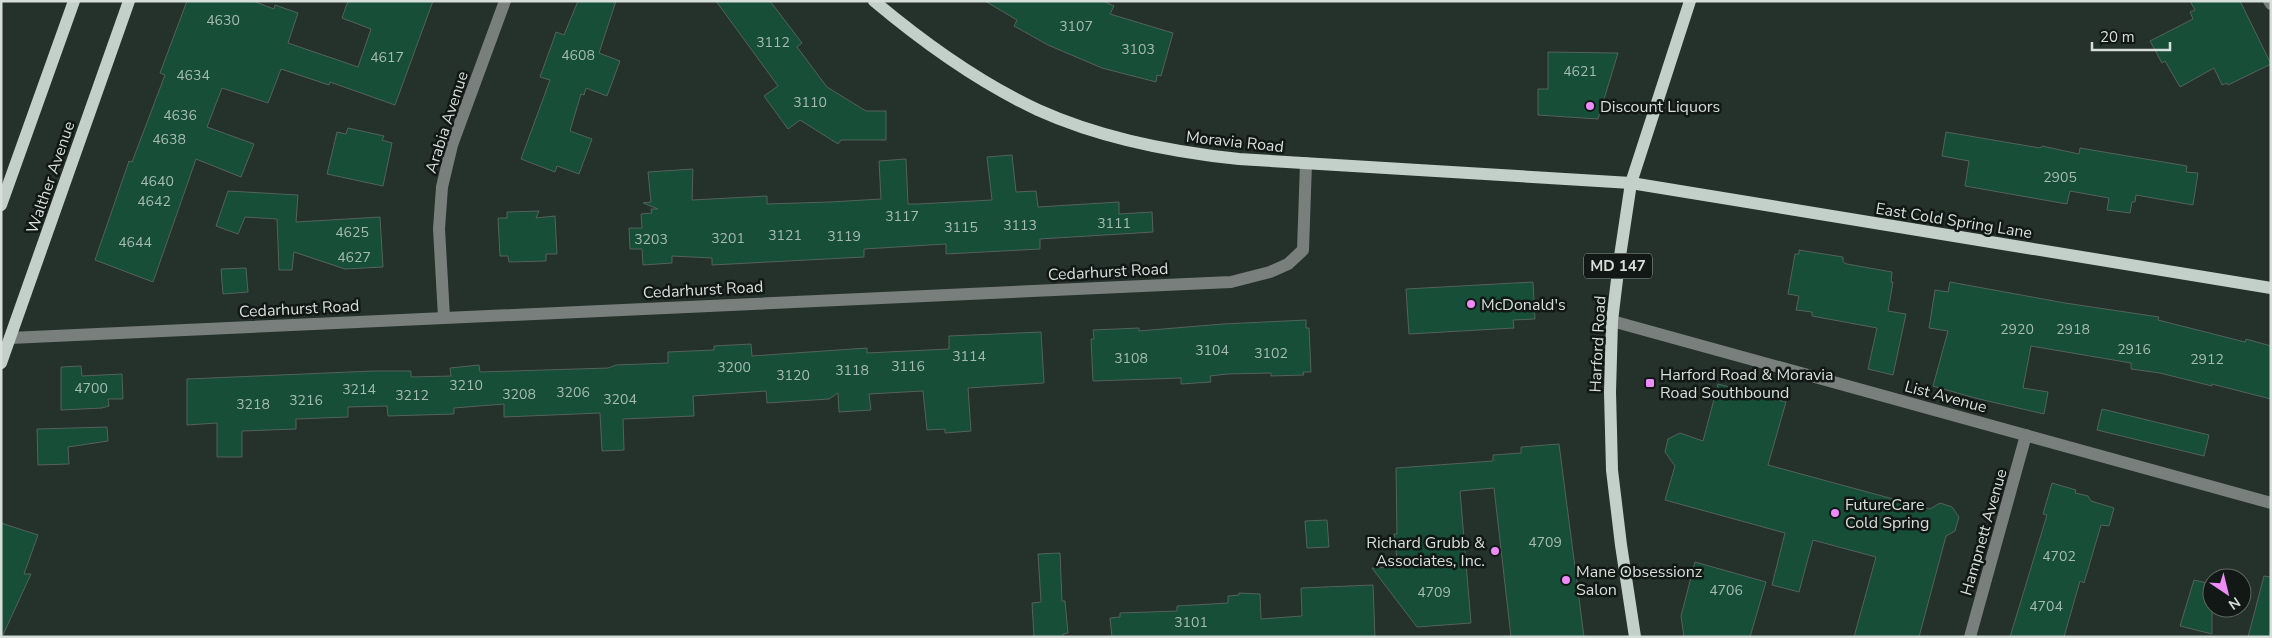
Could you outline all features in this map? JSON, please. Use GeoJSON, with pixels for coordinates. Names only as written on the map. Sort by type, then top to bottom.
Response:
{"type":"FeatureCollection","features":[{"type":"Feature","properties":{"kind":"main road"},"geometry":{"type":"LineString","coordinates":[[1,205],[74,1]]}},
{"type":"Feature","properties":{"kind":"main road","name":"Walther Avenue"},"geometry":{"type":"LineString","coordinates":[[1,363],[6,338],[129,1]]}},
{"type":"Feature","properties":{"kind":"main road","name":"Moravia Road"},"geometry":{"type":"LineString","coordinates":[[874,1],[942,55],[1038,110],[1086,127],[1148,145],[1191,154],[1632,183]]}},
{"type":"Feature","properties":{"kind":"main road","name":"Harford Road"},"geometry":{"type":"LineString","coordinates":[[1635,637],[1612,470],[1610,392],[1612,322],[1632,183],[1690,1]]}},
{"type":"Feature","properties":{"kind":"main road","name":"East Cold Spring Lane"},"geometry":{"type":"LineString","coordinates":[[1632,183],[2271,288]]}},
{"type":"Feature","properties":{"kind":"street","name":"Arabia Avenue"},"geometry":{"type":"LineString","coordinates":[[444,317],[439,229],[442,187],[452,145],[505,1]]}},
{"type":"Feature","properties":{"kind":"street","name":"Cedarhurst Road"},"geometry":{"type":"LineString","coordinates":[[6,338],[1231,282],[1270,272],[1288,264],[1303,250],[1306,163]]}},
{"type":"Feature","properties":{"kind":"street","name":"List Avenue"},"geometry":{"type":"LineString","coordinates":[[1612,322],[2271,503]]}},
{"type":"Feature","properties":{"kind":"street","name":"Hampnett Avenue"},"geometry":{"type":"LineString","coordinates":[[1970,637],[2026,435]]}},
{"type":"Feature","properties":{"kind":"building"},"geometry":{"type":"Polygon","coordinates":[[[187,1],[253,1],[274,9],[275,5],[298,13],[288,43],[358,67],[371,29],[342,18],[348,1],[433,1],[395,105],[330,82],[329,85],[281,69],[268,103],[222,88],[207,127],[254,144],[241,177],[196,159],[153,282],[95,260],[129,161],[132,162],[165,75],[160,73],[187,1]]]}},
{"type":"Feature","properties":{"kind":"building"},"geometry":{"type":"Polygon","coordinates":[[[578,1],[616,1],[599,53],[620,61],[607,96],[586,88],[584,95],[581,94],[570,131],[592,139],[579,174],[557,166],[555,172],[521,159],[550,80],[540,77],[556,32],[564,35],[578,1]]]}},
{"type":"Feature","properties":{"kind":"building"},"geometry":{"type":"Polygon","coordinates":[[[716,1],[770,1],[802,43],[797,47],[827,87],[866,111],[886,111],[886,140],[841,140],[838,144],[800,120],[788,129],[764,96],[778,86],[716,1]]]}},
{"type":"Feature","properties":{"kind":"building"},"geometry":{"type":"Polygon","coordinates":[[[985,1],[1103,1],[1114,6],[1110,14],[1173,33],[1161,76],[1157,75],[1156,82],[1102,68],[1048,45],[1014,26],[1017,20],[985,1]]]}},
{"type":"Feature","properties":{"kind":"building"},"geometry":{"type":"Polygon","coordinates":[[[2190,1],[2240,1],[2271,64],[2228,85],[2227,83],[2222,85],[2214,68],[2180,87],[2165,61],[2162,63],[2150,41],[2193,19],[2190,12],[2195,10],[2190,1]]]}},
{"type":"Feature","properties":{"kind":"building"},"geometry":{"type":"Polygon","coordinates":[[[1548,52],[1618,53],[1598,119],[1538,115],[1538,89],[1548,89],[1548,52]]]}},
{"type":"Feature","properties":{"kind":"building"},"geometry":{"type":"Polygon","coordinates":[[[348,128],[384,136],[382,140],[392,143],[383,186],[327,174],[337,132],[346,134],[348,128]]]}},
{"type":"Feature","properties":{"kind":"building"},"geometry":{"type":"Polygon","coordinates":[[[1946,132],[2040,148],[2042,146],[2079,154],[2080,148],[2187,166],[2186,172],[2198,173],[2193,205],[2136,195],[2135,202],[2132,202],[2130,213],[2107,210],[2109,198],[2070,191],[2067,204],[1965,186],[1969,161],[1942,156],[1946,132]]]}},
{"type":"Feature","properties":{"kind":"building"},"geometry":{"type":"Polygon","coordinates":[[[1012,155],[1016,192],[1036,191],[1038,207],[1119,202],[1119,214],[1152,212],[1153,232],[1040,239],[1040,249],[946,254],[946,244],[864,249],[864,257],[712,265],[712,258],[672,256],[672,263],[643,265],[642,249],[630,249],[629,228],[642,228],[641,214],[652,213],[651,209],[658,209],[643,203],[651,202],[648,172],[693,169],[692,200],[767,196],[767,204],[830,202],[881,199],[879,161],[906,159],[908,204],[918,204],[992,200],[987,157],[1012,155]]]}},
{"type":"Feature","properties":{"kind":"building"},"geometry":{"type":"Polygon","coordinates":[[[228,191],[298,195],[296,222],[380,217],[383,267],[345,269],[294,252],[292,270],[279,270],[277,219],[245,217],[238,234],[216,226],[228,191]]]}},
{"type":"Feature","properties":{"kind":"building"},"geometry":{"type":"Polygon","coordinates":[[[539,211],[536,218],[555,216],[557,254],[546,254],[546,261],[509,262],[508,256],[500,256],[498,218],[507,218],[507,212],[539,211]]]}},
{"type":"Feature","properties":{"kind":"building"},"geometry":{"type":"Polygon","coordinates":[[[1799,250],[1843,257],[1843,262],[1847,264],[1892,272],[1891,282],[1893,282],[1888,311],[1906,314],[1893,375],[1868,369],[1877,328],[1812,316],[1812,312],[1796,310],[1799,296],[1788,294],[1795,254],[1799,254],[1799,250]]]}},
{"type":"Feature","properties":{"kind":"building"},"geometry":{"type":"Polygon","coordinates":[[[246,268],[248,292],[223,294],[221,269],[246,268]]]}},
{"type":"Feature","properties":{"kind":"building","name":"McDonald's"},"geometry":{"type":"Polygon","coordinates":[[[1533,282],[1535,319],[1513,320],[1514,328],[1409,334],[1406,289],[1533,282]]]}},
{"type":"Feature","properties":{"kind":"building"},"geometry":{"type":"Polygon","coordinates":[[[1950,282],[2065,303],[2159,317],[2158,320],[2245,342],[2246,339],[2271,346],[2271,399],[2212,384],[2212,386],[2160,373],[2131,369],[2131,363],[2031,346],[2023,388],[2048,392],[2044,414],[1933,386],[1948,331],[1929,328],[1935,290],[1948,292],[1950,282]]]}},
{"type":"Feature","properties":{"kind":"building"},"geometry":{"type":"Polygon","coordinates":[[[1306,320],[1306,328],[1309,328],[1311,372],[1303,372],[1304,375],[1271,376],[1271,373],[1227,374],[1210,376],[1211,382],[1181,384],[1181,378],[1093,381],[1091,339],[1094,339],[1093,330],[1139,328],[1139,331],[1306,320]]]}},
{"type":"Feature","properties":{"kind":"building"},"geometry":{"type":"Polygon","coordinates":[[[1041,332],[1044,383],[968,388],[971,431],[945,433],[945,429],[927,430],[923,391],[869,394],[871,410],[839,412],[838,393],[829,399],[767,403],[766,391],[693,396],[694,416],[623,419],[624,450],[602,451],[600,413],[504,417],[504,404],[454,408],[454,414],[388,416],[387,406],[348,407],[348,417],[296,419],[296,429],[242,431],[242,457],[217,457],[217,423],[187,425],[187,379],[373,371],[411,371],[411,377],[451,376],[450,368],[479,365],[480,372],[608,368],[616,365],[668,363],[668,352],[714,350],[714,346],[751,344],[752,356],[867,348],[867,353],[949,349],[949,336],[1041,332]]]}},
{"type":"Feature","properties":{"kind":"building"},"geometry":{"type":"Polygon","coordinates":[[[81,366],[82,376],[122,374],[123,399],[108,399],[109,406],[102,408],[61,410],[61,367],[81,366]]]}},
{"type":"Feature","properties":{"kind":"building","name":"FutureCare Cold Spring"},"geometry":{"type":"Polygon","coordinates":[[[1718,384],[1786,402],[1768,465],[1930,509],[1940,503],[1952,507],[1959,517],[1955,531],[1946,536],[1919,637],[1854,637],[1876,557],[1813,540],[1799,592],[1772,585],[1785,533],[1665,500],[1675,466],[1665,452],[1668,439],[1680,433],[1703,441],[1718,384]]]}},
{"type":"Feature","properties":{"kind":"building"},"geometry":{"type":"Polygon","coordinates":[[[2102,409],[2209,435],[2204,456],[2097,430],[2102,409]]]}},
{"type":"Feature","properties":{"kind":"building"},"geometry":{"type":"Polygon","coordinates":[[[107,427],[108,441],[68,447],[69,464],[38,465],[37,429],[107,427]]]}},
{"type":"Feature","properties":{"kind":"building"},"geometry":{"type":"Polygon","coordinates":[[[1559,444],[1584,637],[1511,637],[1494,488],[1460,491],[1471,623],[1417,627],[1372,568],[1398,567],[1394,534],[1397,534],[1396,468],[1493,461],[1493,455],[1521,453],[1521,447],[1559,444]]]}},
{"type":"Feature","properties":{"kind":"building"},"geometry":{"type":"Polygon","coordinates":[[[2052,483],[2076,490],[2075,493],[2088,496],[2091,501],[2114,508],[2109,526],[2101,525],[2084,583],[2080,581],[2064,637],[2010,637],[2047,515],[2043,514],[2052,483]]]}},
{"type":"Feature","properties":{"kind":"building"},"geometry":{"type":"Polygon","coordinates":[[[1327,520],[1329,547],[1307,548],[1305,521],[1327,520]]]}},
{"type":"Feature","properties":{"kind":"building"},"geometry":{"type":"Polygon","coordinates":[[[1,523],[38,535],[24,574],[31,574],[2,637],[1,523]]]}},
{"type":"Feature","properties":{"kind":"building"},"geometry":{"type":"Polygon","coordinates":[[[1060,553],[1062,601],[1065,601],[1068,633],[1063,634],[1063,637],[1034,637],[1032,603],[1041,602],[1038,554],[1060,553]]]}},
{"type":"Feature","properties":{"kind":"building"},"geometry":{"type":"Polygon","coordinates":[[[1695,562],[1766,582],[1750,637],[1684,637],[1681,616],[1695,562]]]}},
{"type":"Feature","properties":{"kind":"building"},"geometry":{"type":"Polygon","coordinates":[[[2264,576],[2271,577],[2271,637],[2248,637],[2264,576]]]}},
{"type":"Feature","properties":{"kind":"building"},"geometry":{"type":"Polygon","coordinates":[[[2194,580],[2202,582],[2202,618],[2212,618],[2212,634],[2180,626],[2194,580]]]}},
{"type":"Feature","properties":{"kind":"building"},"geometry":{"type":"Polygon","coordinates":[[[1373,585],[1375,637],[1112,637],[1110,618],[1120,617],[1120,613],[1177,611],[1177,606],[1228,603],[1228,596],[1239,595],[1239,593],[1260,594],[1261,619],[1302,616],[1301,588],[1373,585]]]}},
{"type":"Feature","properties":{"kind":"place","name":"Discount Liquors"},"geometry":{"type":"Point","coordinates":[1590,106]}},
{"type":"Feature","properties":{"kind":"place","name":"McDonald's"},"geometry":{"type":"Point","coordinates":[1471,304]}},
{"type":"Feature","properties":{"kind":"place","name":"Harford Road & Moravia Road Southbound"},"geometry":{"type":"Point","coordinates":[1650,383]}},
{"type":"Feature","properties":{"kind":"place","name":"FutureCare Cold Spring"},"geometry":{"type":"Point","coordinates":[1835,513]}},
{"type":"Feature","properties":{"kind":"place","name":"Richard Grubb & Associates, Inc."},"geometry":{"type":"Point","coordinates":[1495,551]}},
{"type":"Feature","properties":{"kind":"place","name":"Mane Obsessionz Salon"},"geometry":{"type":"Point","coordinates":[1566,580]}}]}
